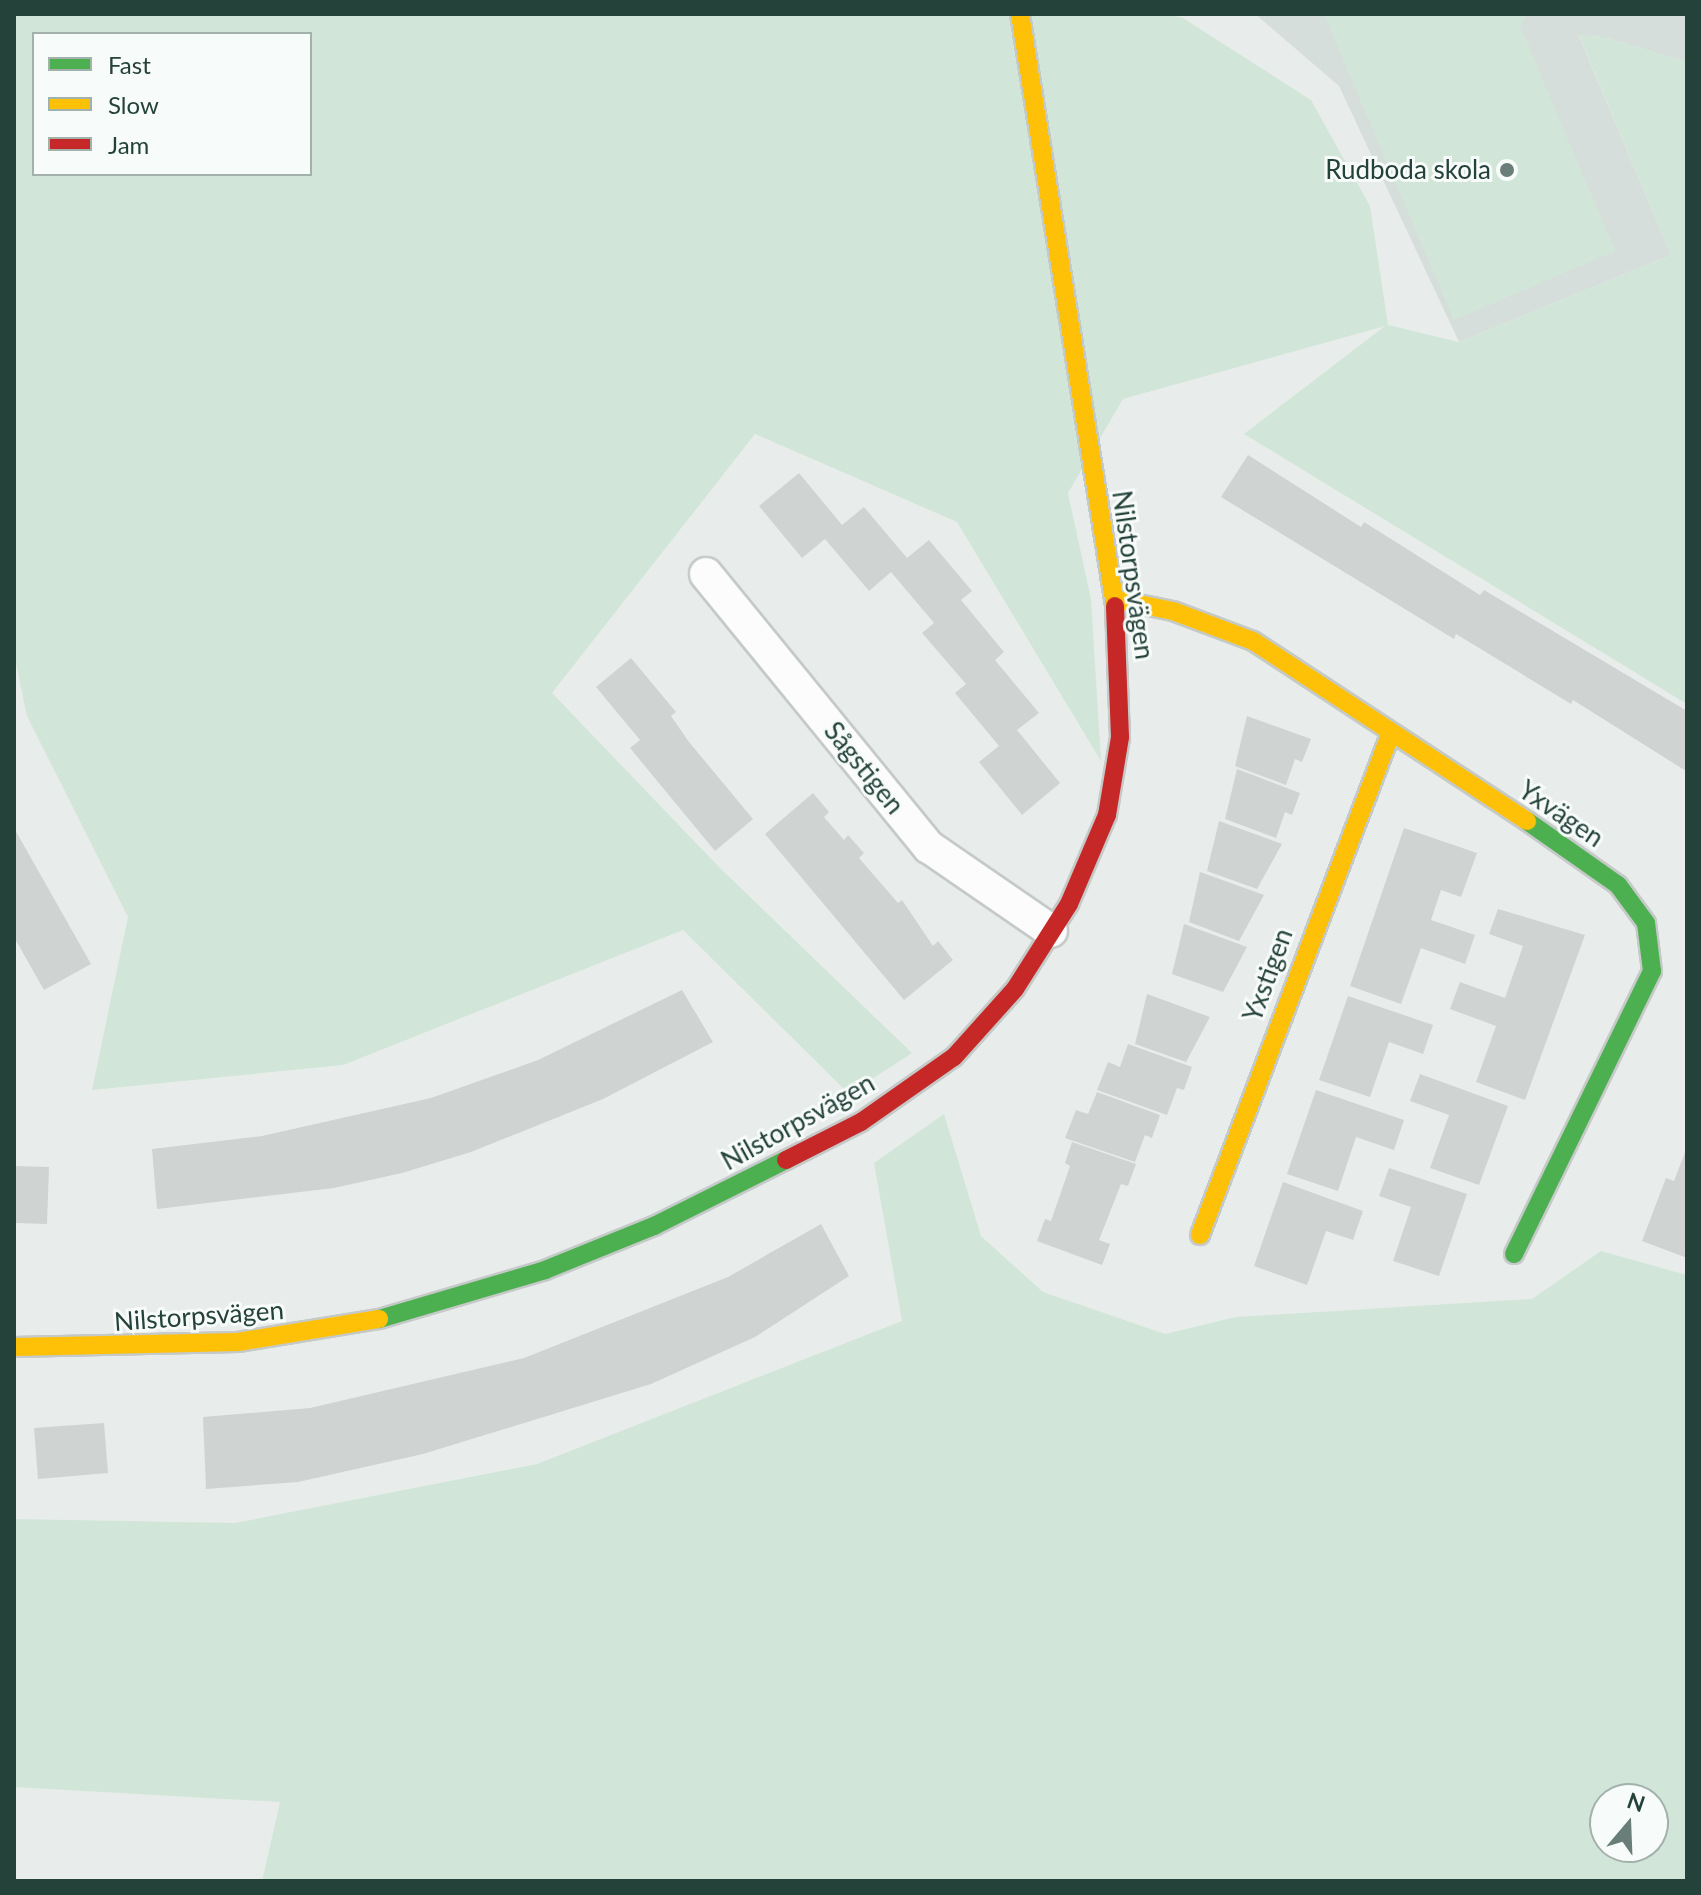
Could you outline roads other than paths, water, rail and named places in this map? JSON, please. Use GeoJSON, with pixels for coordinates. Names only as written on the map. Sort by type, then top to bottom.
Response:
{"type":"FeatureCollection","features":[{"type":"Feature","properties":{"kind":"street","name":"Nilstorpsvägen"},"geometry":{"type":"LineString","coordinates":[[14,1347],[222,1343],[354,1327],[545,1270],[654,1226],[834,1139],[954,1057],[1015,989],[1069,904],[1107,815],[1120,737],[1120,652],[1114,599],[1020,14]]}},
{"type":"Feature","properties":{"kind":"street","name":"Sågstigen"},"geometry":{"type":"LineString","coordinates":[[706,574],[929,847],[1051,931]]}},
{"type":"Feature","properties":{"kind":"street","name":"Yxvägen"},"geometry":{"type":"LineString","coordinates":[[1114,599],[1173,611],[1253,641],[1618,885],[1646,923],[1652,971],[1514,1254]]}},
{"type":"Feature","properties":{"kind":"street","name":"Yxstigen"},"geometry":{"type":"LineString","coordinates":[[1200,1235],[1390,735]]}},
{"type":"Feature","properties":{"kind":"place","name":"Rudboda skola"},"geometry":{"type":"Point","coordinates":[1507,170]}}]}
